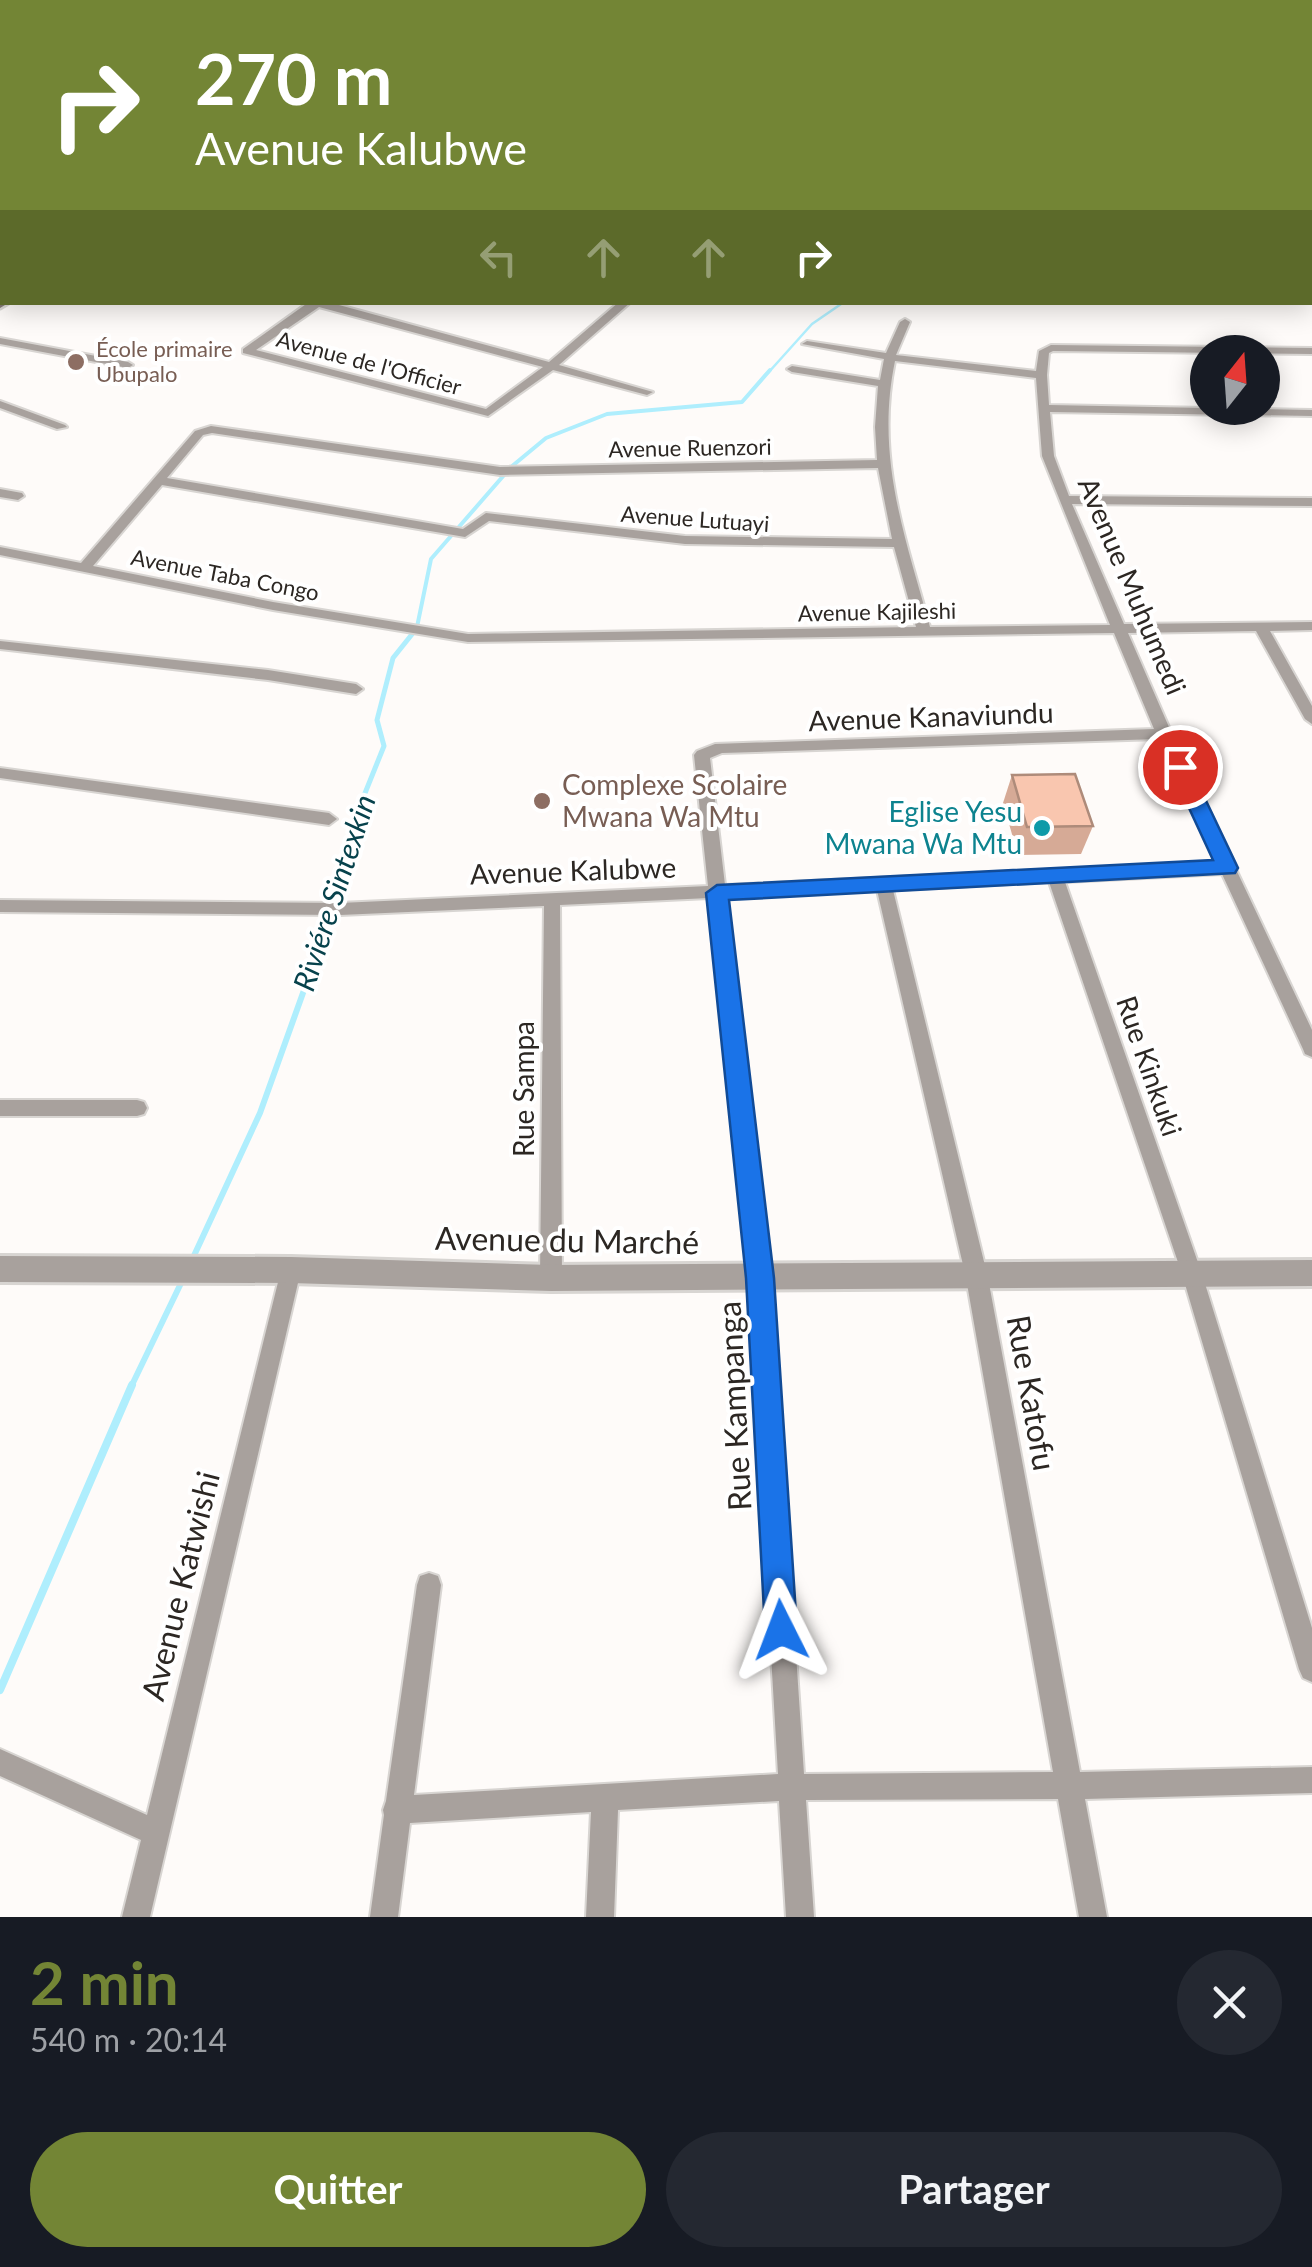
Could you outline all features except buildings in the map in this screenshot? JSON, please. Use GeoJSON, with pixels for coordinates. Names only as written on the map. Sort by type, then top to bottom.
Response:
{"type":"FeatureCollection","features":[{"type":"Feature","properties":{"kind":"street","name":"Avenue de l'Officier"},"geometry":{"type":"LineString","coordinates":[[313,305],[246,348],[251,353],[479,412],[493,412],[623,305]]}},
{"type":"Feature","properties":{"kind":"street"},"geometry":{"type":"LineString","coordinates":[[323,305],[647,392]]}},
{"type":"Feature","properties":{"kind":"street"},"geometry":{"type":"LineString","coordinates":[[906,322],[890,358],[878,418],[881,464],[924,631]]}},
{"type":"Feature","properties":{"kind":"street"},"geometry":{"type":"LineString","coordinates":[[0,341],[128,365]]}},
{"type":"Feature","properties":{"kind":"street"},"geometry":{"type":"LineString","coordinates":[[807,344],[1041,375]]}},
{"type":"Feature","properties":{"kind":"street","name":"Avenue Muhumedi"},"geometry":{"type":"LineString","coordinates":[[1312,351],[1056,347],[1044,351],[1041,375],[1048,456],[1064,500],[1164,734],[1312,1049]]}},
{"type":"Feature","properties":{"kind":"street"},"geometry":{"type":"LineString","coordinates":[[792,369],[884,384]]}},
{"type":"Feature","properties":{"kind":"street"},"geometry":{"type":"LineString","coordinates":[[0,404],[61,426]]}},
{"type":"Feature","properties":{"kind":"street"},"geometry":{"type":"LineString","coordinates":[[1042,408],[1312,413]]}},
{"type":"Feature","properties":{"kind":"street","name":"Avenue Ruenzori"},"geometry":{"type":"LineString","coordinates":[[161,481],[200,434],[210,429],[500,471],[881,464]]}},
{"type":"Feature","properties":{"kind":"street"},"geometry":{"type":"LineString","coordinates":[[85,567],[161,481]]}},
{"type":"Feature","properties":{"kind":"street","name":"Avenue Lutuayi"},"geometry":{"type":"LineString","coordinates":[[161,481],[465,533],[486,517],[686,540],[902,543]]}},
{"type":"Feature","properties":{"kind":"street"},"geometry":{"type":"LineString","coordinates":[[0,493],[18,496]]}},
{"type":"Feature","properties":{"kind":"street"},"geometry":{"type":"LineString","coordinates":[[1064,500],[1312,502]]}},
{"type":"Feature","properties":{"kind":"street","name":"Avenue Taba Congo"},"geometry":{"type":"LineString","coordinates":[[0,551],[273,606],[444,635]]}},
{"type":"Feature","properties":{"kind":"street"},"geometry":{"type":"LineString","coordinates":[[1260,626],[1312,719]]}},
{"type":"Feature","properties":{"kind":"street","name":"Avenue Kajileshi"},"geometry":{"type":"LineString","coordinates":[[444,635],[1312,626]]}},
{"type":"Feature","properties":{"kind":"street"},"geometry":{"type":"LineString","coordinates":[[0,645],[356,689]]}},
{"type":"Feature","properties":{"kind":"street","name":"Avenue Kanaviundu"},"geometry":{"type":"LineString","coordinates":[[702,755],[720,748],[1164,734]]}},
{"type":"Feature","properties":{"kind":"street","name":"Rue Kampanga"},"geometry":{"type":"LineString","coordinates":[[702,755],[760,1278],[800,1917]]}},
{"type":"Feature","properties":{"kind":"street"},"geometry":{"type":"LineString","coordinates":[[0,773],[329,819]]}},
{"type":"Feature","properties":{"kind":"street","name":"Avenue Kalubwe"},"geometry":{"type":"LineString","coordinates":[[0,906],[340,909],[1227,868]]}},
{"type":"Feature","properties":{"kind":"street","name":"Rue Kinkuki"},"geometry":{"type":"LineString","coordinates":[[1055,876],[1192,1274],[1312,1669]]}},
{"type":"Feature","properties":{"kind":"street","name":"Rue Katofu"},"geometry":{"type":"LineString","coordinates":[[884,886],[977,1278],[1094,1917]]}},
{"type":"Feature","properties":{"kind":"street","name":"Rue Sampa"},"geometry":{"type":"LineString","coordinates":[[551,1278],[552,899]]}},
{"type":"Feature","properties":{"kind":"street"},"geometry":{"type":"LineString","coordinates":[[0,1108],[137,1108]]}},
{"type":"Feature","properties":{"kind":"street","name":"Avenue du Marché"},"geometry":{"type":"LineString","coordinates":[[0,1269],[291,1270],[551,1278],[1312,1273]]}},
{"type":"Feature","properties":{"kind":"street","name":"Avenue Katwishi"},"geometry":{"type":"LineString","coordinates":[[136,1917],[291,1270]]}},
{"type":"Feature","properties":{"kind":"street"},"geometry":{"type":"LineString","coordinates":[[384,1917],[429,1585]]}},
{"type":"Feature","properties":{"kind":"street"},"geometry":{"type":"LineString","coordinates":[[0,1762],[155,1832]]}},
{"type":"Feature","properties":{"kind":"street"},"geometry":{"type":"LineString","coordinates":[[396,1810],[790,1787],[1312,1780]]}},
{"type":"Feature","properties":{"kind":"street"},"geometry":{"type":"LineString","coordinates":[[600,1917],[605,1800]]}},
{"type":"Feature","properties":{"kind":"waterway","name":"Riviére Sintexkin"},"geometry":{"type":"LineString","coordinates":[[768,373],[812,324],[840,305]]}},
{"type":"Feature","properties":{"kind":"waterway","name":"Riviére Sintexkin"},"geometry":{"type":"LineString","coordinates":[[411,635],[417,627],[431,559],[511,467],[546,438],[607,414],[742,402],[770,370]]}},
{"type":"Feature","properties":{"kind":"waterway","name":"Riviére Sintexkin"},"geometry":{"type":"LineString","coordinates":[[313,967],[357,813],[384,746],[377,720],[393,658],[413,633]]}},
{"type":"Feature","properties":{"kind":"waterway","name":"Riviére Sintexkin"},"geometry":{"type":"LineString","coordinates":[[192,1260],[260,1113],[313,965]]}},
{"type":"Feature","properties":{"kind":"waterway","name":"Riviére Sintexkin"},"geometry":{"type":"LineString","coordinates":[[131,1387],[183,1279]]}},
{"type":"Feature","properties":{"kind":"waterway","name":"Riviére Sintexkin"},"geometry":{"type":"LineString","coordinates":[[0,1690],[132,1385]]}},
{"type":"Feature","properties":{"kind":"place","name":"École primaire Ubupalo"},"geometry":{"type":"Point","coordinates":[76,362]}},
{"type":"Feature","properties":{"kind":"place","name":"Complexe Scolaire Mwana Wa Mtu"},"geometry":{"type":"Point","coordinates":[542,801]}},
{"type":"Feature","properties":{"kind":"place","name":"Eglise Yesu Mwana Wa Mtu"},"geometry":{"type":"Point","coordinates":[1042,828]}},
{"type":"Feature","properties":{"kind":"route"},"geometry":{"type":"LineString","coordinates":[[781,1630],[760,1278],[717,893],[1227,868],[1180,767]]}}]}
